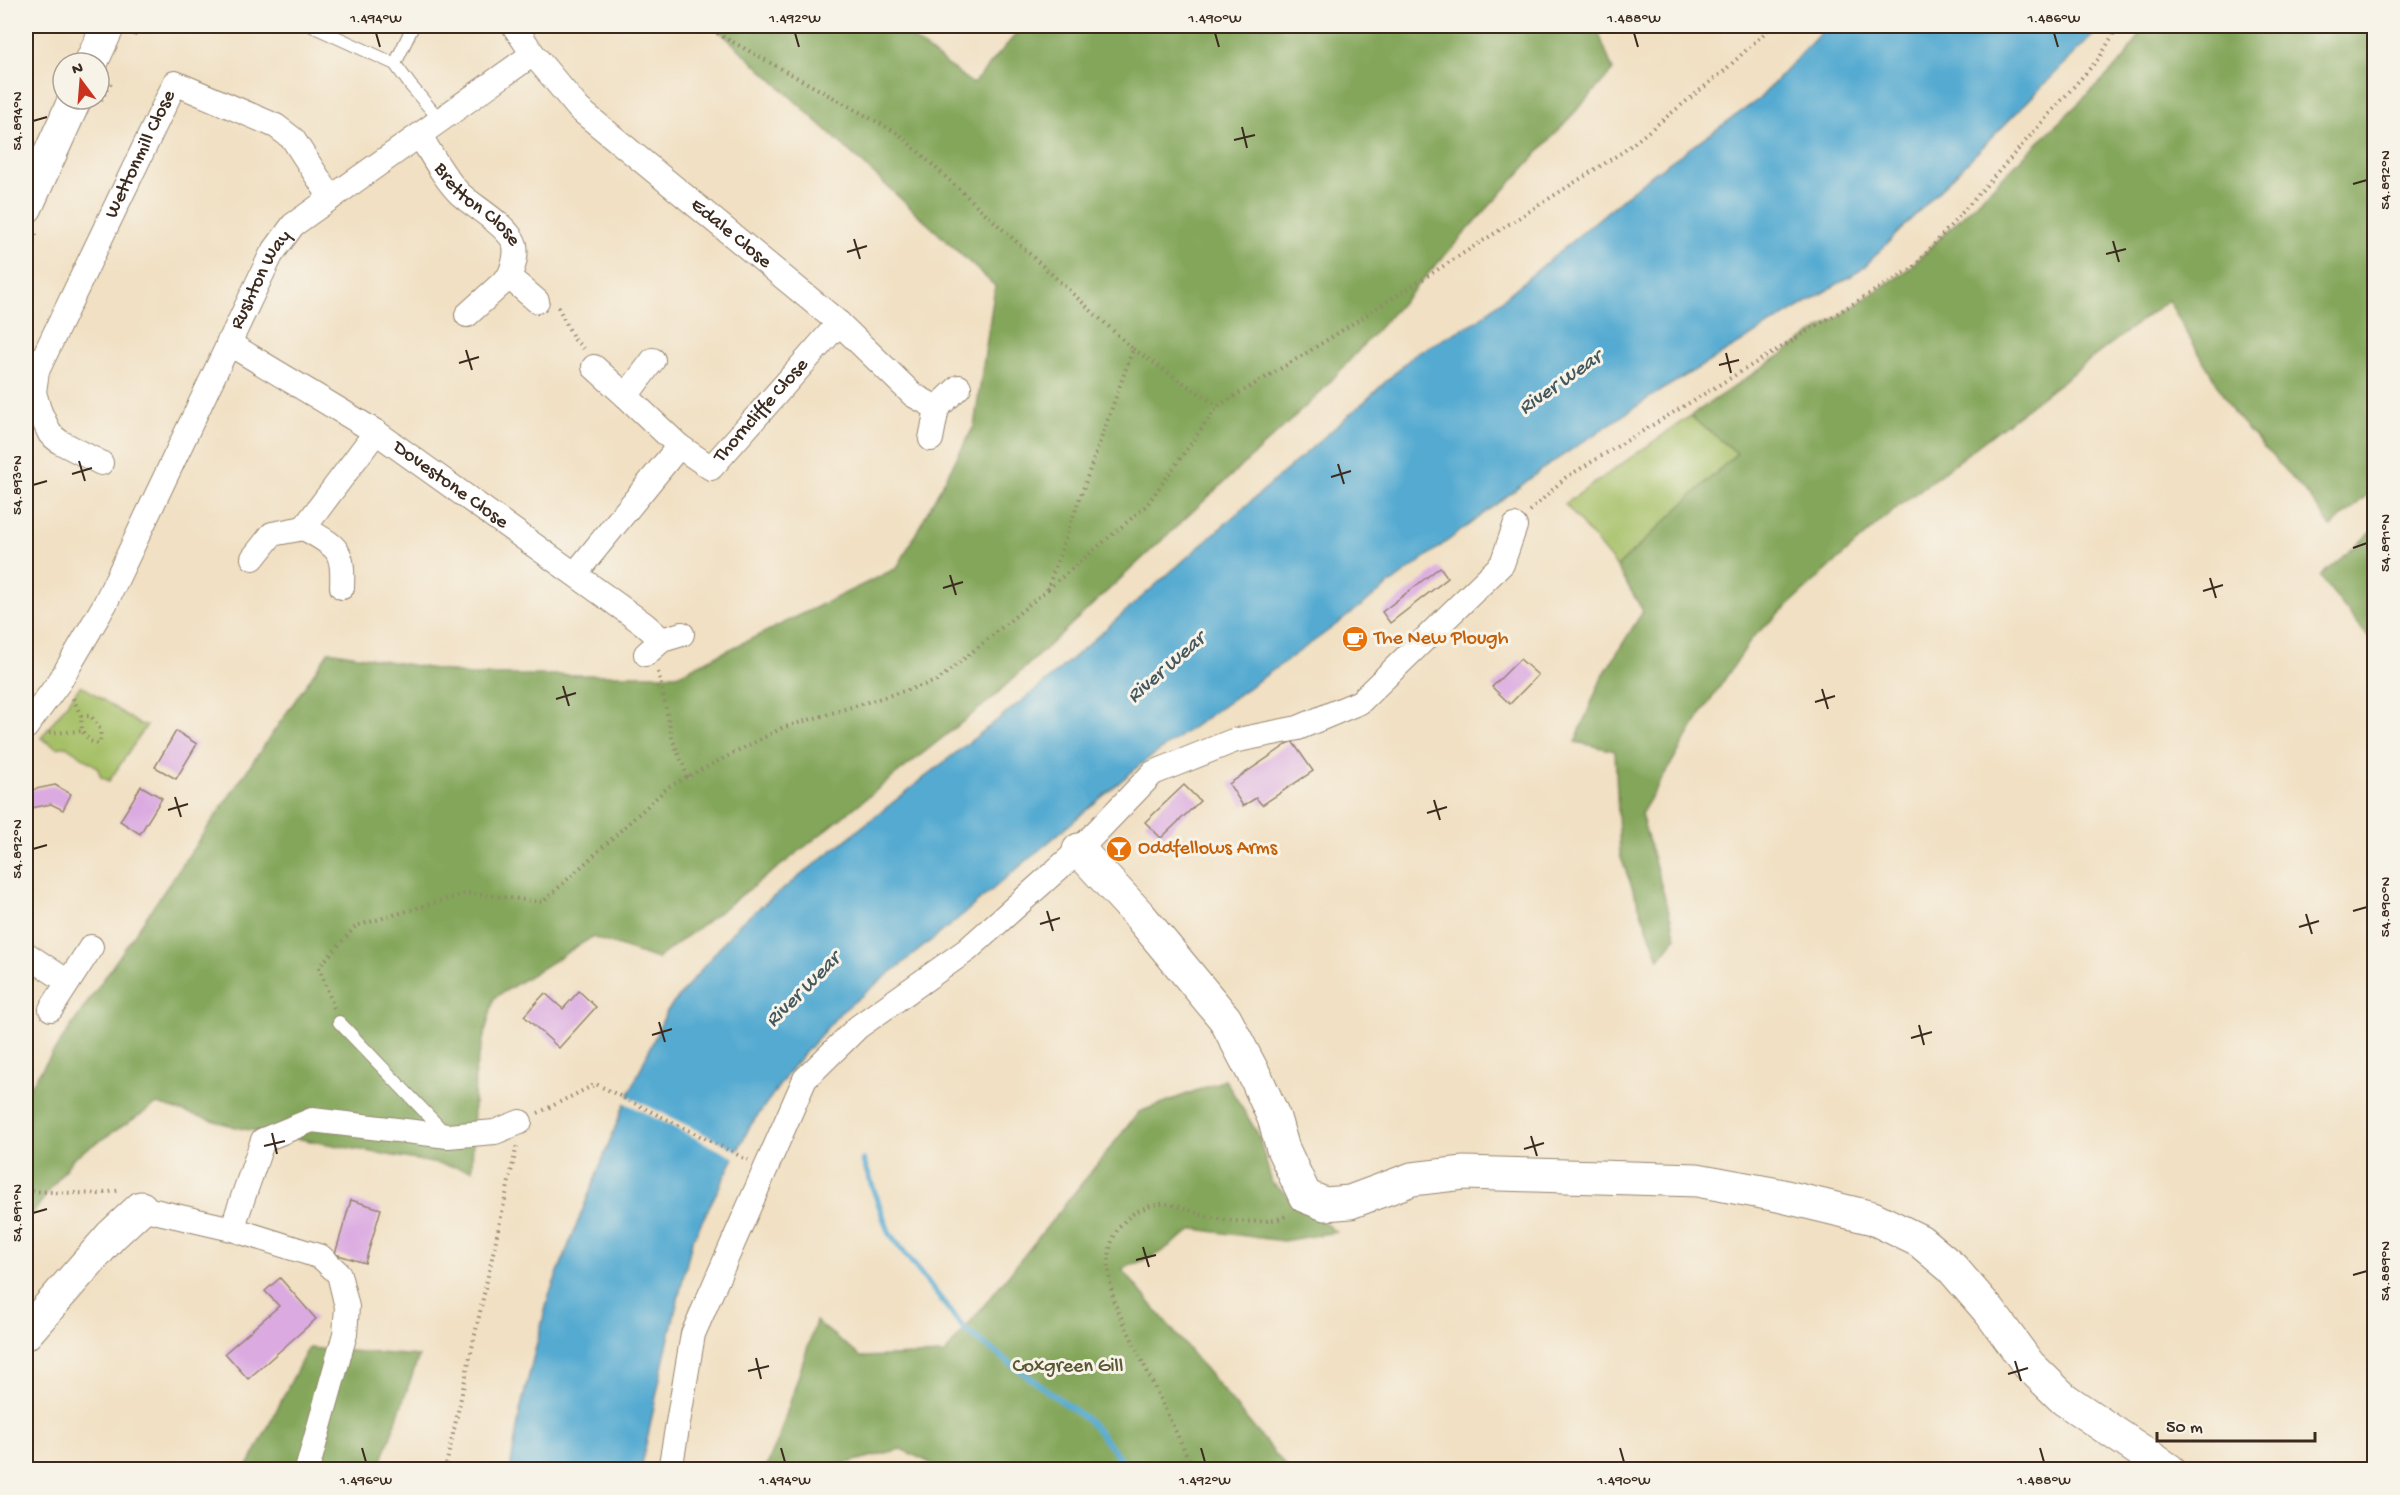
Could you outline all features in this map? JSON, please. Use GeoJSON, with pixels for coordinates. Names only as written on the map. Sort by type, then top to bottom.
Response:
{"type":"FeatureCollection","features":[{"type":"Feature","properties":{"kind":"street"},"geometry":{"type":"LineString","coordinates":[[97,51],[108,26]]}},
{"type":"Feature","properties":{"kind":"street","name":"Edale Close"},"geometry":{"type":"LineString","coordinates":[[514,26],[533,54],[579,109],[838,323],[913,395],[937,408]]}},
{"type":"Feature","properties":{"kind":"street","name":"Rushton Way"},"geometry":{"type":"LineString","coordinates":[[26,727],[60,681],[105,604],[271,255],[293,225],[533,54]]}},
{"type":"Feature","properties":{"kind":"street","name":"Wettonmill Close"},"geometry":{"type":"LineString","coordinates":[[101,463],[60,442],[50,434],[32,412],[37,371],[175,83],[276,126],[293,139],[331,198]]}},
{"type":"Feature","properties":{"kind":"street"},"geometry":{"type":"LineString","coordinates":[[26,207],[70,111]]}},
{"type":"Feature","properties":{"kind":"street","name":"Bretton Close"},"geometry":{"type":"LineString","coordinates":[[420,136],[459,193],[504,230],[515,243],[515,261],[509,277],[467,315]]}},
{"type":"Feature","properties":{"kind":"street","name":"Bretton Close"},"geometry":{"type":"LineString","coordinates":[[509,277],[537,301]]}},
{"type":"Feature","properties":{"kind":"street","name":"Thorncliffe Close"},"geometry":{"type":"LineString","coordinates":[[594,367],[680,446],[711,468],[838,323]]}},
{"type":"Feature","properties":{"kind":"street","name":"Dovestone Close"},"geometry":{"type":"LineString","coordinates":[[228,343],[376,432],[575,574],[663,642]]}},
{"type":"Feature","properties":{"kind":"street"},"geometry":{"type":"LineString","coordinates":[[626,396],[653,360]]}},
{"type":"Feature","properties":{"kind":"street"},"geometry":{"type":"LineString","coordinates":[[931,439],[937,408],[959,387]]}},
{"type":"Feature","properties":{"kind":"street"},"geometry":{"type":"LineString","coordinates":[[253,558],[272,534],[304,528],[376,432]]}},
{"type":"Feature","properties":{"kind":"street"},"geometry":{"type":"LineString","coordinates":[[575,574],[680,446]]}},
{"type":"Feature","properties":{"kind":"street"},"geometry":{"type":"LineString","coordinates":[[670,1470],[693,1334],[805,1079],[858,1027],[967,950],[1079,850],[1153,772],[1233,741],[1298,728],[1360,702],[1502,564],[1515,526]]}},
{"type":"Feature","properties":{"kind":"street"},"geometry":{"type":"LineString","coordinates":[[304,528],[336,548],[343,564],[342,587]]}},
{"type":"Feature","properties":{"kind":"street"},"geometry":{"type":"LineString","coordinates":[[1079,850],[1139,915],[1225,1019],[1257,1080],[1274,1118],[1283,1149],[1305,1196],[1325,1204],[1350,1202],[1412,1179],[1464,1173],[1686,1180],[1778,1195],[1873,1218],[1920,1240],[1952,1268],[1990,1312],[2028,1365],[2064,1399],[2169,1470]]}},
{"type":"Feature","properties":{"kind":"street"},"geometry":{"type":"LineString","coordinates":[[51,1009],[91,947]]}},
{"type":"Feature","properties":{"kind":"street"},"geometry":{"type":"LineString","coordinates":[[26,954],[68,982]]}},
{"type":"Feature","properties":{"kind":"street"},"geometry":{"type":"LineString","coordinates":[[232,1229],[263,1140],[312,1120],[448,1136],[495,1132],[520,1122]]}},
{"type":"Feature","properties":{"kind":"street"},"geometry":{"type":"LineString","coordinates":[[26,1333],[111,1236],[141,1208],[232,1229],[321,1257],[339,1274],[347,1306],[345,1334],[307,1470]]}},
{"type":"Feature","properties":{"kind":"lane"},"geometry":{"type":"LineString","coordinates":[[312,26],[395,64],[411,87],[440,120]]}},
{"type":"Feature","properties":{"kind":"lane"},"geometry":{"type":"LineString","coordinates":[[395,64],[413,26]]}},
{"type":"Feature","properties":{"kind":"lane"},"geometry":{"type":"LineString","coordinates":[[339,1022],[448,1136]]}},
{"type":"Feature","properties":{"kind":"path"},"geometry":{"type":"LineString","coordinates":[[704,26],[899,134],[1133,349],[1218,406]]}},
{"type":"Feature","properties":{"kind":"path"},"geometry":{"type":"LineString","coordinates":[[339,1022],[319,967],[356,926],[468,893],[543,902],[668,787],[782,728],[937,681],[1146,506],[1218,406],[1308,352],[1624,151],[1724,71],[1772,26]]}},
{"type":"Feature","properties":{"kind":"path"},"geometry":{"type":"LineString","coordinates":[[1515,526],[1565,478],[1914,267],[2100,57],[2118,26]]}},
{"type":"Feature","properties":{"kind":"path"},"geometry":{"type":"LineString","coordinates":[[537,301],[550,297],[560,309],[574,339],[593,356],[594,367]]}},
{"type":"Feature","properties":{"kind":"path"},"geometry":{"type":"LineString","coordinates":[[1047,590],[1133,349]]}},
{"type":"Feature","properties":{"kind":"path"},"geometry":{"type":"LineString","coordinates":[[663,642],[657,667],[673,741],[688,777]]}},
{"type":"Feature","properties":{"kind":"path"},"geometry":{"type":"LineString","coordinates":[[60,681],[67,686],[81,717],[82,731],[90,741],[98,744],[101,739],[99,729],[91,716],[81,717]]}},
{"type":"Feature","properties":{"kind":"path"},"geometry":{"type":"LineString","coordinates":[[26,727],[38,734],[82,731]]}},
{"type":"Feature","properties":{"kind":"path"},"geometry":{"type":"LineString","coordinates":[[445,1470],[517,1145],[520,1122],[596,1084],[757,1164]]}},
{"type":"Feature","properties":{"kind":"path"},"geometry":{"type":"LineString","coordinates":[[26,1191],[98,1194],[134,1188],[141,1208]]}},
{"type":"Feature","properties":{"kind":"path"},"geometry":{"type":"LineString","coordinates":[[1194,1470],[1114,1302],[1109,1282],[1110,1244],[1120,1223],[1141,1209],[1167,1204],[1214,1219],[1272,1221],[1286,1217],[1305,1196]]}},
{"type":"Feature","properties":{"kind":"green space"},"geometry":{"type":"Polygon","coordinates":[[[714,26],[896,26],[973,84],[1023,26],[1596,26],[1613,70],[1319,394],[989,701],[792,857],[657,959],[592,937],[494,998],[475,1071],[472,1170],[239,1128],[157,1104],[74,1157],[26,1223],[26,1092],[329,651],[470,675],[677,675],[897,568],[974,426],[995,286],[714,26]]]}},
{"type":"Feature","properties":{"kind":"green space"},"geometry":{"type":"Polygon","coordinates":[[[2144,26],[2374,26],[2374,489],[2331,527],[2311,499],[2235,415],[2168,300],[1890,513],[1753,637],[1698,719],[1641,814],[1676,937],[1659,959],[1620,855],[1615,751],[1575,742],[1602,677],[1643,611],[1617,567],[1737,453],[1690,416],[1906,271],[2124,59],[2144,26]]]}},
{"type":"Feature","properties":{"kind":"green space"},"geometry":{"type":"Polygon","coordinates":[[[1690,416],[1737,453],[1617,567],[1565,504],[1690,416]]]}},
{"type":"Feature","properties":{"kind":"green space"},"geometry":{"type":"Polygon","coordinates":[[[2374,530],[2374,643],[2320,576],[2374,530]]]}},
{"type":"Feature","properties":{"kind":"green space"},"geometry":{"type":"Polygon","coordinates":[[[81,685],[139,724],[147,725],[109,781],[101,777],[97,767],[66,746],[57,748],[41,738],[81,685]]]}},
{"type":"Feature","properties":{"kind":"green space","name":"Coxgreen Gill"},"geometry":{"type":"Polygon","coordinates":[[[1225,1080],[1258,1134],[1272,1183],[1336,1232],[1283,1241],[1194,1229],[1156,1255],[1122,1269],[1288,1469],[945,1470],[901,1449],[839,1465],[836,1469],[765,1470],[778,1440],[816,1321],[861,1357],[945,1354],[1139,1112],[1225,1080]]]}},
{"type":"Feature","properties":{"kind":"green space"},"geometry":{"type":"Polygon","coordinates":[[[308,1348],[419,1356],[379,1469],[246,1470],[308,1348]]]}},
{"type":"Feature","properties":{"kind":"water","name":"River Wear"},"geometry":{"type":"Polygon","coordinates":[[[1827,26],[2099,26],[2095,33],[1861,270],[1655,394],[1547,466],[1321,636],[1141,764],[948,927],[840,1013],[794,1065],[750,1126],[692,1241],[641,1469],[510,1470],[520,1411],[549,1295],[624,1105],[667,1011],[739,924],[1043,684],[1365,401],[1415,354],[1477,321],[1646,179],[1759,99],[1827,26]]]}},
{"type":"Feature","properties":{"kind":"pier"},"geometry":{"type":"Polygon","coordinates":[[[626,1095],[741,1152],[737,1159],[623,1102],[626,1095]]]}},
{"type":"Feature","properties":{"kind":"building"},"geometry":{"type":"Polygon","coordinates":[[[1440,567],[1448,578],[1390,623],[1382,612],[1440,567]]]}},
{"type":"Feature","properties":{"kind":"building"},"geometry":{"type":"Polygon","coordinates":[[[1520,659],[1538,675],[1510,704],[1492,687],[1520,659]]]}},
{"type":"Feature","properties":{"kind":"building"},"geometry":{"type":"Polygon","coordinates":[[[176,731],[197,744],[176,779],[155,767],[176,731]]]}},
{"type":"Feature","properties":{"kind":"building"},"geometry":{"type":"Polygon","coordinates":[[[1292,741],[1313,771],[1262,805],[1256,798],[1243,806],[1229,784],[1292,741]]]}},
{"type":"Feature","properties":{"kind":"building"},"geometry":{"type":"Polygon","coordinates":[[[55,785],[71,794],[63,810],[51,804],[26,809],[26,791],[55,785]]]}},
{"type":"Feature","properties":{"kind":"building"},"geometry":{"type":"Polygon","coordinates":[[[1184,785],[1200,801],[1161,838],[1145,822],[1184,785]]]}},
{"type":"Feature","properties":{"kind":"building"},"geometry":{"type":"Polygon","coordinates":[[[141,786],[162,798],[140,834],[120,821],[141,786]]]}},
{"type":"Feature","properties":{"kind":"building"},"geometry":{"type":"Polygon","coordinates":[[[579,991],[596,1007],[559,1048],[524,1016],[545,993],[563,1009],[579,991]]]}},
{"type":"Feature","properties":{"kind":"building"},"geometry":{"type":"Polygon","coordinates":[[[351,1200],[381,1209],[365,1263],[335,1254],[351,1200]]]}},
{"type":"Feature","properties":{"kind":"building"},"geometry":{"type":"Polygon","coordinates":[[[280,1278],[316,1319],[248,1379],[225,1353],[279,1306],[265,1291],[280,1278]]]}},
{"type":"Feature","properties":{"kind":"waterway","name":"Coxgreen Gill"},"geometry":{"type":"LineString","coordinates":[[863,1160],[889,1233],[965,1330],[1090,1422],[1130,1470]]}},
{"type":"Feature","properties":{"kind":"place","name":"The New Plough"},"geometry":{"type":"Point","coordinates":[1355,639]}},
{"type":"Feature","properties":{"kind":"place","name":"Oddfellows Arms"},"geometry":{"type":"Point","coordinates":[1119,849]}}]}
